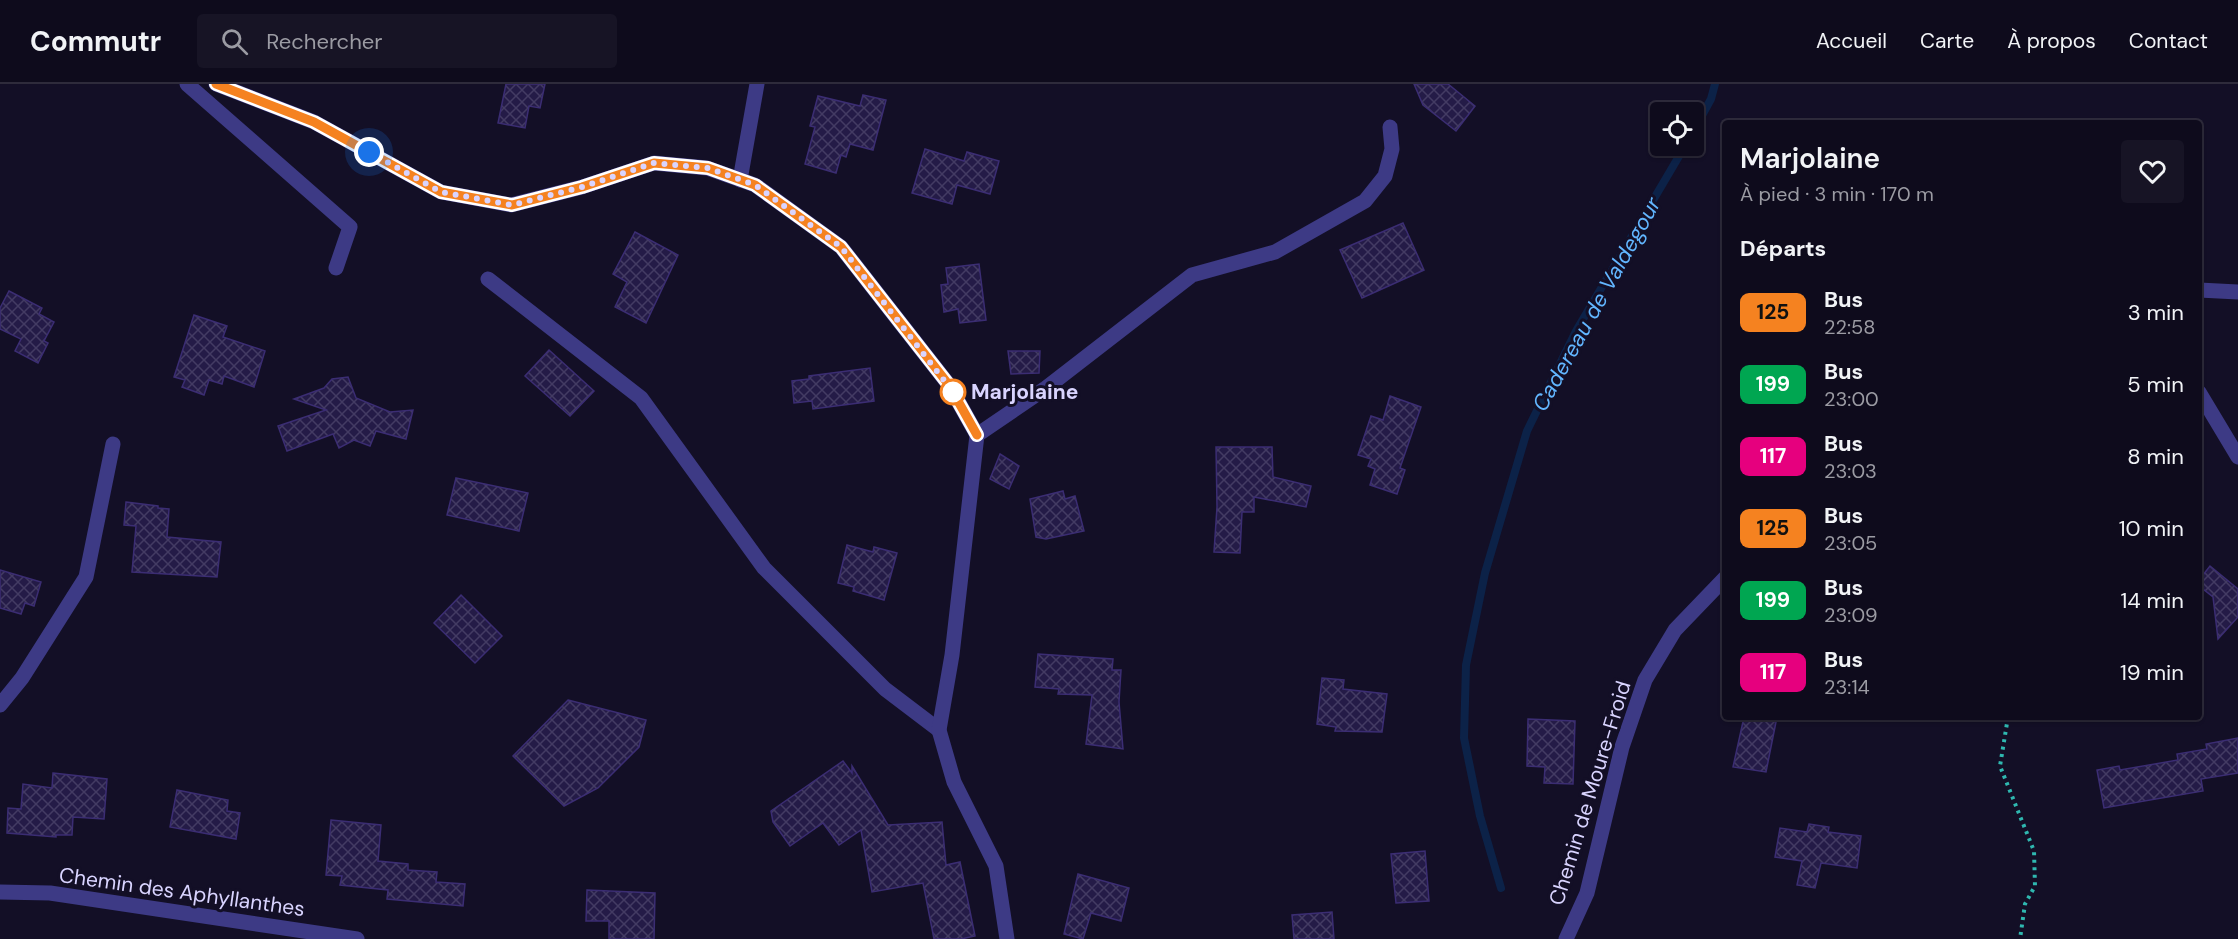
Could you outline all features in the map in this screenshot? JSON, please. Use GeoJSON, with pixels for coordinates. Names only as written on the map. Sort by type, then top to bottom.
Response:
{"type":"FeatureCollection","features":[{"type":"Feature","properties":{"kind":"street"},"geometry":{"type":"LineString","coordinates":[[187,84],[350,227],[336,268]]}},
{"type":"Feature","properties":{"kind":"street"},"geometry":{"type":"LineString","coordinates":[[216,84],[314,122],[441,192],[512,205],[582,187],[654,163],[708,168],[755,185],[841,247],[949,385],[977,435],[951,655],[939,730],[954,782],[996,866],[1007,939]]}},
{"type":"Feature","properties":{"kind":"street"},"geometry":{"type":"LineString","coordinates":[[740,180],[758,84]]}},
{"type":"Feature","properties":{"kind":"street"},"geometry":{"type":"LineString","coordinates":[[977,435],[1046,388],[1192,275],[1275,252],[1365,201],[1385,176],[1392,149],[1390,127]]}},
{"type":"Feature","properties":{"kind":"street"},"geometry":{"type":"LineString","coordinates":[[488,279],[641,398],[764,568],[885,689],[939,730]]}},
{"type":"Feature","properties":{"kind":"street"},"geometry":{"type":"LineString","coordinates":[[2202,290],[2238,292]]}},
{"type":"Feature","properties":{"kind":"street"},"geometry":{"type":"LineString","coordinates":[[2202,397],[2238,457]]}},
{"type":"Feature","properties":{"kind":"street"},"geometry":{"type":"LineString","coordinates":[[0,705],[21,678],[86,577],[113,444]]}},
{"type":"Feature","properties":{"kind":"street","name":"Chemin de Moure-Froid"},"geometry":{"type":"LineString","coordinates":[[1566,939],[1587,893],[1622,747],[1645,680],[1675,630],[1722,581]]}},
{"type":"Feature","properties":{"kind":"street","name":"Chemin des Aphyllanthes"},"geometry":{"type":"LineString","coordinates":[[0,892],[50,893],[357,939]]}},
{"type":"Feature","properties":{"kind":"path"},"geometry":{"type":"LineString","coordinates":[[2008,720],[2000,766],[2034,851],[2035,886],[2025,904],[2020,939]]}},
{"type":"Feature","properties":{"kind":"building"},"geometry":{"type":"Polygon","coordinates":[[[506,84],[545,84],[540,108],[529,106],[525,128],[498,123],[506,84]]]}},
{"type":"Feature","properties":{"kind":"building"},"geometry":{"type":"Polygon","coordinates":[[[1414,84],[1448,84],[1475,106],[1456,131],[1423,105],[1414,84]]]}},
{"type":"Feature","properties":{"kind":"building"},"geometry":{"type":"Polygon","coordinates":[[[863,95],[886,100],[873,150],[850,144],[846,157],[841,155],[836,173],[805,164],[815,127],[810,126],[818,96],[860,106],[863,95]]]}},
{"type":"Feature","properties":{"kind":"building"},"geometry":{"type":"Polygon","coordinates":[[[925,149],[964,161],[967,152],[999,161],[990,194],[957,185],[952,204],[912,193],[925,149]]]}},
{"type":"Feature","properties":{"kind":"building"},"geometry":{"type":"Polygon","coordinates":[[[1403,223],[1424,270],[1362,298],[1340,250],[1403,223]]]}},
{"type":"Feature","properties":{"kind":"building"},"geometry":{"type":"Polygon","coordinates":[[[635,232],[678,255],[646,323],[615,307],[627,282],[613,274],[635,232]]]}},
{"type":"Feature","properties":{"kind":"building"},"geometry":{"type":"Polygon","coordinates":[[[979,264],[986,320],[960,323],[958,309],[944,312],[941,285],[948,284],[946,268],[979,264]]]}},
{"type":"Feature","properties":{"kind":"building"},"geometry":{"type":"Polygon","coordinates":[[[9,291],[42,308],[39,314],[54,322],[44,341],[48,343],[38,363],[15,351],[21,339],[0,329],[0,308],[9,291]]]}},
{"type":"Feature","properties":{"kind":"building"},"geometry":{"type":"Polygon","coordinates":[[[194,315],[227,326],[223,337],[265,351],[254,387],[224,376],[222,384],[209,380],[204,395],[182,387],[185,380],[174,377],[194,315]]]}},
{"type":"Feature","properties":{"kind":"building"},"geometry":{"type":"Polygon","coordinates":[[[549,350],[594,391],[570,416],[525,376],[549,350]]]}},
{"type":"Feature","properties":{"kind":"building"},"geometry":{"type":"Polygon","coordinates":[[[1008,351],[1040,351],[1039,373],[1011,374],[1008,351]]]}},
{"type":"Feature","properties":{"kind":"building"},"geometry":{"type":"Polygon","coordinates":[[[870,368],[874,401],[813,409],[812,401],[794,403],[792,381],[809,379],[809,376],[870,368]]]}},
{"type":"Feature","properties":{"kind":"building"},"geometry":{"type":"Polygon","coordinates":[[[348,377],[356,398],[390,412],[413,410],[406,439],[376,431],[370,446],[354,440],[339,448],[333,434],[287,451],[278,426],[326,410],[294,399],[324,388],[332,379],[348,377]]]}},
{"type":"Feature","properties":{"kind":"building"},"geometry":{"type":"Polygon","coordinates":[[[1390,396],[1421,407],[1400,468],[1405,470],[1397,494],[1370,485],[1375,469],[1368,466],[1371,459],[1358,455],[1371,416],[1383,420],[1390,396]]]}},
{"type":"Feature","properties":{"kind":"building"},"geometry":{"type":"Polygon","coordinates":[[[1216,447],[1272,447],[1273,477],[1311,486],[1306,507],[1254,497],[1254,512],[1242,512],[1240,553],[1214,552],[1217,507],[1216,447]]]}},
{"type":"Feature","properties":{"kind":"building"},"geometry":{"type":"Polygon","coordinates":[[[1000,454],[1019,466],[1009,489],[990,479],[1000,454]]]}},
{"type":"Feature","properties":{"kind":"building"},"geometry":{"type":"Polygon","coordinates":[[[456,478],[528,493],[519,531],[447,515],[456,478]]]}},
{"type":"Feature","properties":{"kind":"building"},"geometry":{"type":"Polygon","coordinates":[[[1063,491],[1065,499],[1075,496],[1084,531],[1046,539],[1036,537],[1030,499],[1063,491]]]}},
{"type":"Feature","properties":{"kind":"building"},"geometry":{"type":"Polygon","coordinates":[[[126,502],[169,509],[167,537],[221,542],[217,577],[132,572],[136,526],[124,525],[126,502]]]}},
{"type":"Feature","properties":{"kind":"building"},"geometry":{"type":"Polygon","coordinates":[[[847,545],[873,552],[874,547],[897,553],[884,600],[853,591],[854,587],[838,583],[847,545]]]}},
{"type":"Feature","properties":{"kind":"building"},"geometry":{"type":"Polygon","coordinates":[[[2210,566],[2238,589],[2238,617],[2218,639],[2213,597],[2202,588],[2202,576],[2210,566]]]}},
{"type":"Feature","properties":{"kind":"building"},"geometry":{"type":"Polygon","coordinates":[[[0,570],[41,582],[34,606],[25,603],[21,614],[0,608],[0,570]]]}},
{"type":"Feature","properties":{"kind":"building"},"geometry":{"type":"Polygon","coordinates":[[[461,595],[502,636],[475,663],[434,623],[461,595]]]}},
{"type":"Feature","properties":{"kind":"building"},"geometry":{"type":"Polygon","coordinates":[[[1038,654],[1113,659],[1112,670],[1121,670],[1119,702],[1123,749],[1086,744],[1092,695],[1058,694],[1059,689],[1035,687],[1038,654]]]}},
{"type":"Feature","properties":{"kind":"building"},"geometry":{"type":"Polygon","coordinates":[[[1322,678],[1344,680],[1343,689],[1387,694],[1382,732],[1335,731],[1336,727],[1317,724],[1322,678]]]}},
{"type":"Feature","properties":{"kind":"building"},"geometry":{"type":"Polygon","coordinates":[[[568,700],[646,720],[639,747],[598,788],[564,806],[513,756],[568,700]]]}},
{"type":"Feature","properties":{"kind":"building"},"geometry":{"type":"Polygon","coordinates":[[[1528,719],[1575,721],[1573,784],[1544,783],[1545,767],[1527,766],[1528,719]]]}},
{"type":"Feature","properties":{"kind":"building"},"geometry":{"type":"Polygon","coordinates":[[[1743,720],[1776,720],[1766,772],[1733,767],[1743,720]]]}},
{"type":"Feature","properties":{"kind":"building"},"geometry":{"type":"Polygon","coordinates":[[[2238,738],[2238,773],[2201,779],[2203,791],[2104,808],[2097,770],[2119,766],[2120,770],[2178,760],[2177,754],[2207,749],[2206,744],[2238,738]]]}},
{"type":"Feature","properties":{"kind":"building"},"geometry":{"type":"Polygon","coordinates":[[[843,761],[852,773],[852,766],[888,825],[942,822],[946,865],[960,862],[975,936],[961,939],[934,939],[923,883],[872,892],[861,830],[839,845],[823,823],[790,846],[773,822],[771,811],[843,761]]]}},
{"type":"Feature","properties":{"kind":"building"},"geometry":{"type":"Polygon","coordinates":[[[53,773],[107,779],[104,819],[73,817],[72,835],[56,835],[56,837],[7,833],[8,808],[21,809],[23,784],[52,788],[53,773]]]}},
{"type":"Feature","properties":{"kind":"building"},"geometry":{"type":"Polygon","coordinates":[[[177,790],[228,800],[227,811],[240,813],[236,839],[170,827],[177,790]]]}},
{"type":"Feature","properties":{"kind":"building"},"geometry":{"type":"Polygon","coordinates":[[[331,820],[381,825],[378,861],[408,864],[408,870],[437,872],[436,882],[465,884],[463,906],[387,899],[388,890],[340,885],[342,876],[326,875],[331,820]]]}},
{"type":"Feature","properties":{"kind":"building"},"geometry":{"type":"Polygon","coordinates":[[[1809,824],[1829,827],[1828,832],[1861,836],[1857,868],[1821,863],[1815,888],[1797,885],[1802,861],[1775,857],[1780,828],[1807,832],[1809,824]]]}},
{"type":"Feature","properties":{"kind":"building"},"geometry":{"type":"Polygon","coordinates":[[[1425,851],[1429,901],[1396,903],[1391,854],[1425,851]]]}},
{"type":"Feature","properties":{"kind":"building"},"geometry":{"type":"Polygon","coordinates":[[[1078,874],[1129,888],[1121,921],[1091,913],[1083,939],[1064,934],[1078,874]]]}},
{"type":"Feature","properties":{"kind":"building"},"geometry":{"type":"Polygon","coordinates":[[[587,890],[655,893],[654,939],[609,939],[609,921],[586,921],[587,890]]]}},
{"type":"Feature","properties":{"kind":"building"},"geometry":{"type":"Polygon","coordinates":[[[1332,912],[1334,939],[1294,939],[1292,915],[1332,912]]]}},
{"type":"Feature","properties":{"kind":"waterway","name":"Cadereau de Valdegour"},"geometry":{"type":"LineString","coordinates":[[1704,112],[1711,99],[1715,84]]}},
{"type":"Feature","properties":{"kind":"waterway","name":"Cadereau de Valdegour"},"geometry":{"type":"LineString","coordinates":[[1501,888],[1480,816],[1464,738],[1466,665],[1485,573],[1527,431],[1576,331],[1679,156]]}},
{"type":"Feature","properties":{"kind":"bus line","name":"125"},"geometry":{"type":"LineString","coordinates":[[216,84],[314,122],[441,192],[512,205],[582,187],[654,163],[708,168],[755,185],[841,247],[949,385],[977,435]]}},
{"type":"Feature","properties":{"kind":"place","name":"Marjolaine"},"geometry":{"type":"Point","coordinates":[953,392]}},
{"type":"Feature","properties":{"kind":"route"},"geometry":{"type":"LineString","coordinates":[[369,152],[441,192],[512,205],[582,187],[654,163],[708,168],[755,185],[841,247],[953,392]]}}]}
